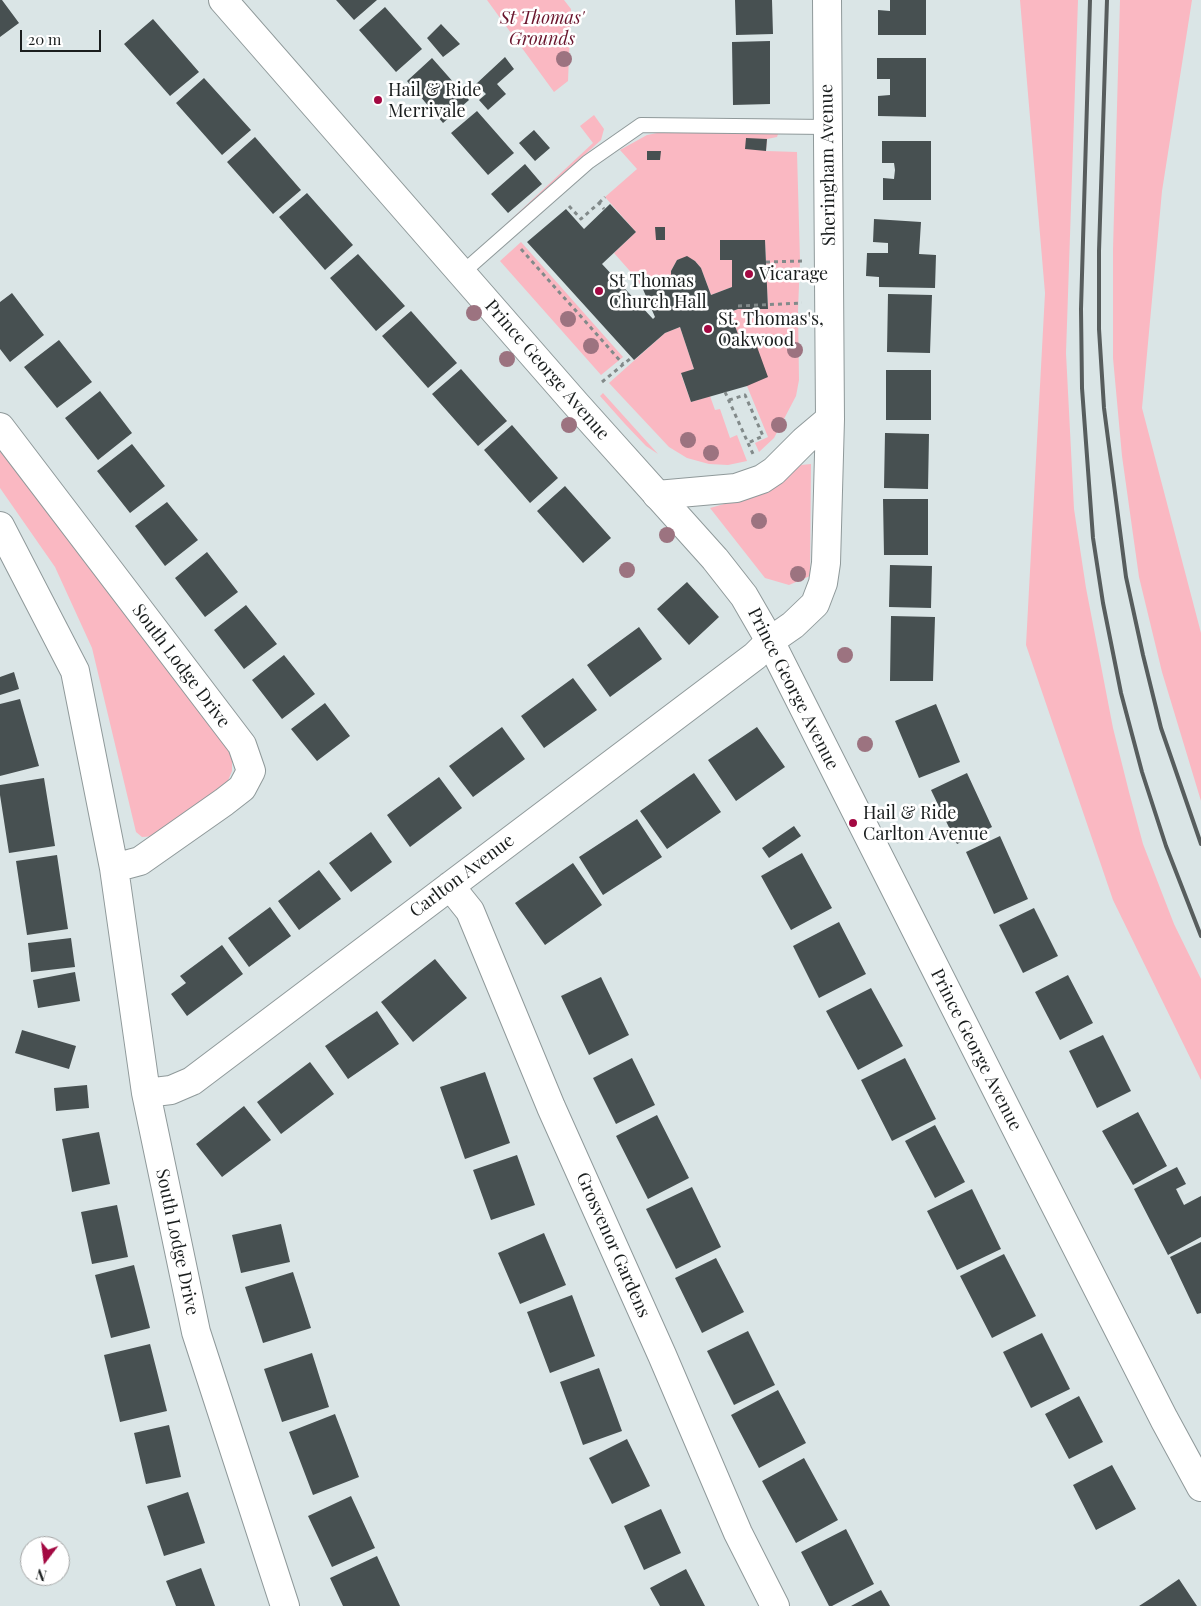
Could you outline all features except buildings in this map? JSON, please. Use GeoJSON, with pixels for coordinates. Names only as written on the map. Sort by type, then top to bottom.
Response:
{"type":"FeatureCollection","features":[{"type":"Feature","properties":{"kind":"street","name":"Prince George Avenue"},"geometry":{"type":"LineString","coordinates":[[223,0],[732,579],[750,605],[770,641],[1164,1419],[1201,1487]]}},
{"type":"Feature","properties":{"kind":"street","name":"Sheringham Avenue"},"geometry":{"type":"LineString","coordinates":[[770,641],[793,625],[815,604],[823,583],[826,562],[830,419],[827,0]]}},
{"type":"Feature","properties":{"kind":"street"},"geometry":{"type":"LineString","coordinates":[[657,495],[736,488],[762,479],[774,471],[804,441],[830,419]]}},
{"type":"Feature","properties":{"kind":"street","name":"South Lodge Drive"},"geometry":{"type":"LineString","coordinates":[[0,428],[242,745],[251,771],[242,788],[201,818],[140,861],[114,868]]}},
{"type":"Feature","properties":{"kind":"street","name":"South Lodge Drive"},"geometry":{"type":"LineString","coordinates":[[0,526],[75,671],[114,868],[146,1093],[196,1332],[285,1606]]}},
{"type":"Feature","properties":{"kind":"street","name":"Carlton Avenue"},"geometry":{"type":"LineString","coordinates":[[146,1093],[171,1090],[192,1081],[754,656],[770,641]]}},
{"type":"Feature","properties":{"kind":"street","name":"Grosvenor Gardens"},"geometry":{"type":"LineString","coordinates":[[450,886],[470,911],[551,1107],[662,1355],[738,1533],[775,1606]]}},
{"type":"Feature","properties":{"kind":"lane"},"geometry":{"type":"LineString","coordinates":[[462,273],[588,162],[641,125],[827,127]]}},
{"type":"Feature","properties":{"kind":"path"},"geometry":{"type":"LineString","coordinates":[[565,202],[581,219],[605,197]]}},
{"type":"Feature","properties":{"kind":"path"},"geometry":{"type":"LineString","coordinates":[[599,203],[604,209]]}},
{"type":"Feature","properties":{"kind":"path"},"geometry":{"type":"LineString","coordinates":[[506,233],[623,364]]}},
{"type":"Feature","properties":{"kind":"path"},"geometry":{"type":"LineString","coordinates":[[766,262],[805,260]]}},
{"type":"Feature","properties":{"kind":"path"},"geometry":{"type":"LineString","coordinates":[[738,306],[806,302]]}},
{"type":"Feature","properties":{"kind":"path"},"geometry":{"type":"LineString","coordinates":[[602,382],[631,358]]}},
{"type":"Feature","properties":{"kind":"path"},"geometry":{"type":"LineString","coordinates":[[725,392],[756,462]]}},
{"type":"Feature","properties":{"kind":"path"},"geometry":{"type":"LineString","coordinates":[[730,400],[745,395],[763,436],[748,443]]}},
{"type":"Feature","properties":{"kind":"green space","name":"St Thomas' Grounds"},"geometry":{"type":"Polygon","coordinates":[[[487,0],[564,0],[571,9],[568,81],[554,92],[487,0]]]}},
{"type":"Feature","properties":{"kind":"green space"},"geometry":{"type":"Polygon","coordinates":[[[1020,0],[1078,0],[1066,353],[1074,509],[1086,588],[1113,728],[1143,844],[1174,924],[1201,979],[1201,1080],[1113,900],[1026,645],[1045,293],[1020,0]]]}},
{"type":"Feature","properties":{"kind":"green space"},"geometry":{"type":"Polygon","coordinates":[[[1120,0],[1192,0],[1162,191],[1142,408],[1201,633],[1201,801],[1162,672],[1139,577],[1122,456],[1113,358],[1113,249],[1120,0]]]}},
{"type":"Feature","properties":{"kind":"green space"},"geometry":{"type":"Polygon","coordinates":[[[594,115],[604,129],[601,140],[490,241],[593,143],[580,126],[594,115]]]}},
{"type":"Feature","properties":{"kind":"green space"},"geometry":{"type":"Polygon","coordinates":[[[662,132],[778,134],[777,137],[767,139],[766,151],[797,152],[800,261],[798,310],[799,380],[796,396],[774,438],[759,452],[755,443],[768,437],[747,386],[743,348],[730,312],[738,309],[768,308],[765,240],[720,240],[720,260],[732,260],[732,287],[711,295],[701,268],[695,261],[687,257],[677,260],[671,271],[671,276],[642,287],[614,253],[636,232],[605,197],[637,169],[620,150],[647,135],[662,132]]]}},
{"type":"Feature","properties":{"kind":"green space"},"geometry":{"type":"Polygon","coordinates":[[[521,242],[623,357],[601,375],[500,261],[521,242]]]}},
{"type":"Feature","properties":{"kind":"green space"},"geometry":{"type":"Polygon","coordinates":[[[680,327],[694,369],[681,374],[691,402],[710,396],[715,410],[720,409],[730,438],[737,435],[747,461],[728,465],[709,464],[687,458],[669,447],[609,383],[665,333],[680,327]]]}},
{"type":"Feature","properties":{"kind":"green space"},"geometry":{"type":"Polygon","coordinates":[[[603,393],[658,454],[646,446],[625,424],[600,396],[603,393]]]}},
{"type":"Feature","properties":{"kind":"green space"},"geometry":{"type":"Polygon","coordinates":[[[0,447],[232,751],[232,771],[225,788],[157,836],[142,837],[136,832],[92,648],[55,567],[0,488],[0,447]]]}},
{"type":"Feature","properties":{"kind":"green space"},"geometry":{"type":"Polygon","coordinates":[[[811,464],[810,576],[789,585],[765,578],[710,508],[770,491],[801,465],[811,464]]]}},
{"type":"Feature","properties":{"kind":"railway"},"geometry":{"type":"LineString","coordinates":[[1090,0],[1081,309],[1082,388],[1093,538],[1103,603],[1121,693],[1142,772],[1166,846],[1201,936]]}},
{"type":"Feature","properties":{"kind":"railway"},"geometry":{"type":"LineString","coordinates":[[1107,0],[1099,251],[1099,329],[1104,408],[1126,577],[1143,655],[1161,728],[1201,844]]}},
{"type":"Feature","properties":{"kind":"place","name":"Hail & Ride Merrivale"},"geometry":{"type":"Point","coordinates":[378,100]}},
{"type":"Feature","properties":{"kind":"place","name":"Vicarage"},"geometry":{"type":"Point","coordinates":[749,274]}},
{"type":"Feature","properties":{"kind":"place","name":"St Thomas Church Hall"},"geometry":{"type":"Point","coordinates":[599,291]}},
{"type":"Feature","properties":{"kind":"place","name":"St. Thomas's, Oakwood"},"geometry":{"type":"Point","coordinates":[708,329]}},
{"type":"Feature","properties":{"kind":"place","name":"Hail & Ride Carlton Avenue"},"geometry":{"type":"Point","coordinates":[853,823]}}]}
